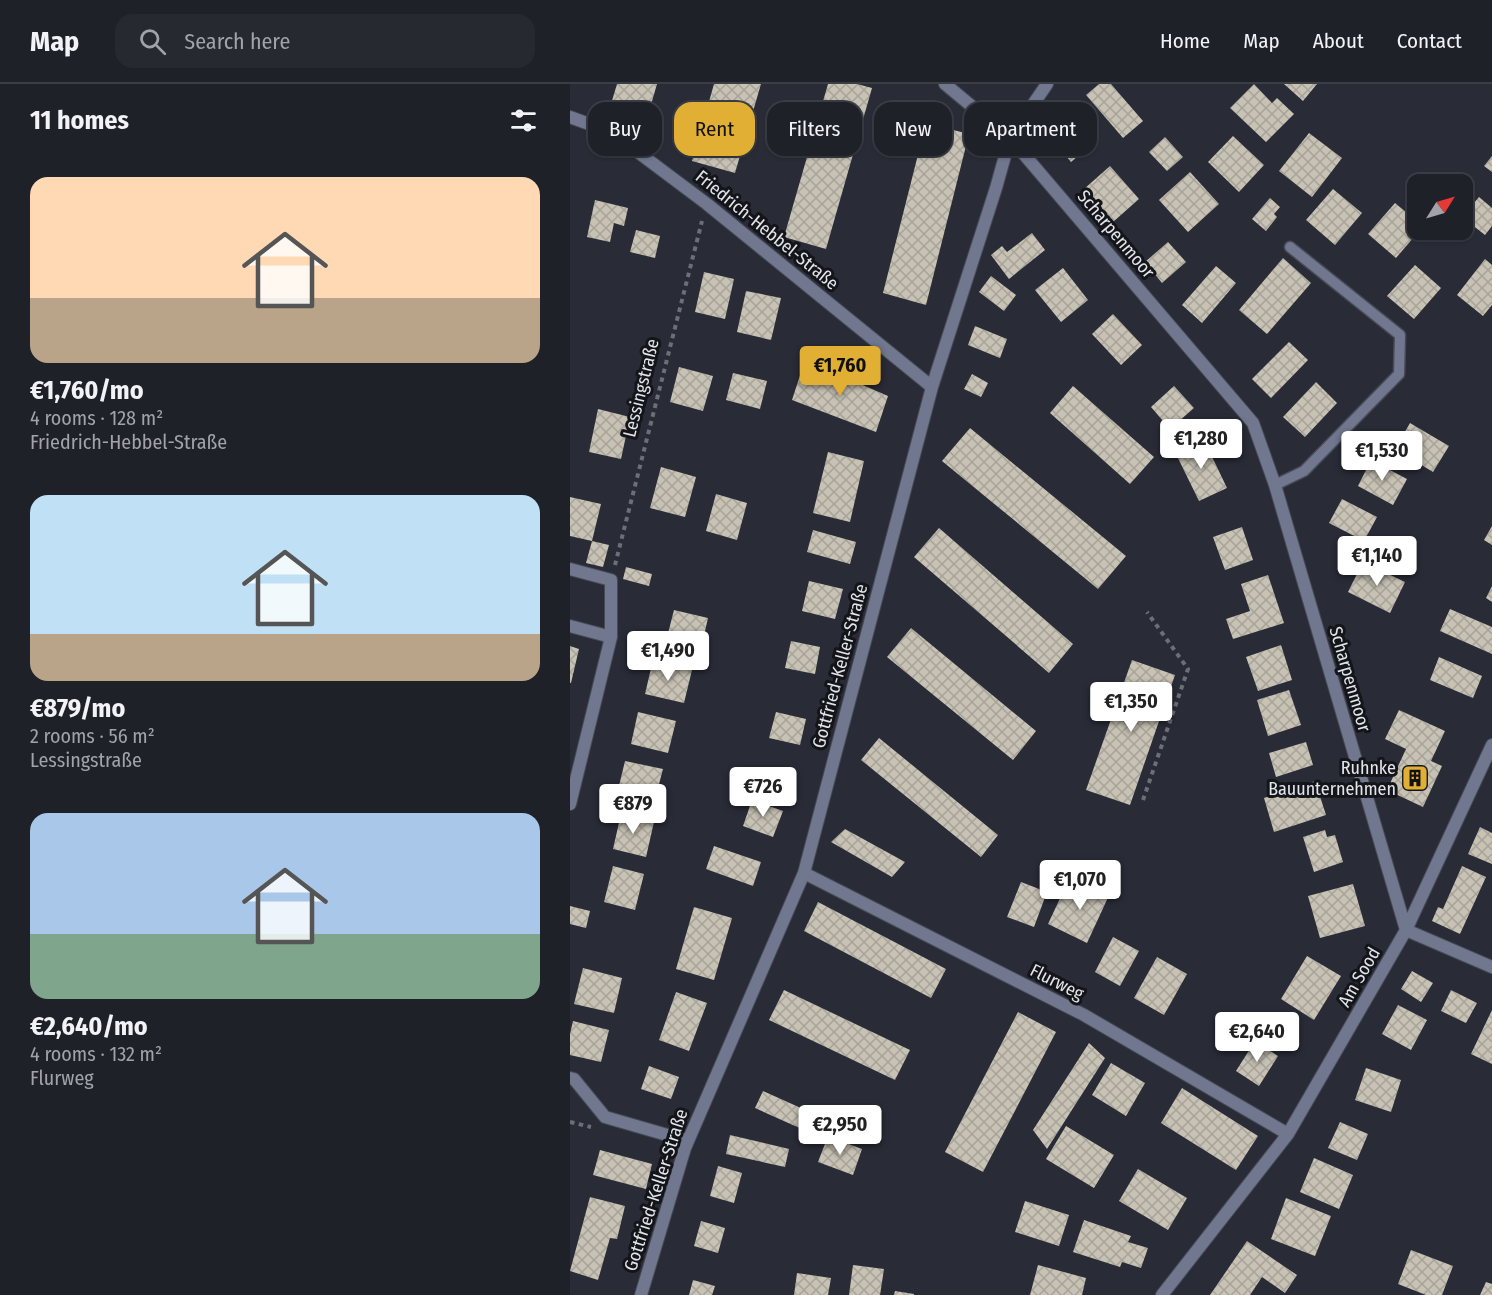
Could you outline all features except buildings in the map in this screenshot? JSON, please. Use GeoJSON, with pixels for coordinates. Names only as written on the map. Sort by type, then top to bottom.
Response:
{"type":"FeatureCollection","features":[{"type":"Feature","properties":{"kind":"street","name":"Scharpenmoor"},"geometry":{"type":"LineString","coordinates":[[945,84],[967,102]]}},
{"type":"Feature","properties":{"kind":"street","name":"Gottfried-Keller-Straße"},"geometry":{"type":"LineString","coordinates":[[1035,102],[1047,84]]}},
{"type":"Feature","properties":{"kind":"street","name":"Friedrich-Hebbel-Straße"},"geometry":{"type":"LineString","coordinates":[[570,117],[611,132],[707,204],[932,387]]}},
{"type":"Feature","properties":{"kind":"street","name":"Gottfried-Keller-Straße"},"geometry":{"type":"LineString","coordinates":[[641,1295],[688,1141],[804,873],[932,387],[1005,156]]}},
{"type":"Feature","properties":{"kind":"street","name":"Scharpenmoor"},"geometry":{"type":"LineString","coordinates":[[1025,156],[1253,423],[1275,485],[1406,930]]}},
{"type":"Feature","properties":{"kind":"street"},"geometry":{"type":"LineString","coordinates":[[570,569],[611,580],[611,637],[570,804]]}},
{"type":"Feature","properties":{"kind":"street"},"geometry":{"type":"LineString","coordinates":[[570,626],[611,637]]}},
{"type":"Feature","properties":{"kind":"street","name":"Am Sood"},"geometry":{"type":"LineString","coordinates":[[1162,1295],[1288,1134],[1406,930],[1492,745]]}},
{"type":"Feature","properties":{"kind":"street","name":"Flurweg"},"geometry":{"type":"LineString","coordinates":[[804,873],[1084,1016],[1288,1134]]}},
{"type":"Feature","properties":{"kind":"street"},"geometry":{"type":"LineString","coordinates":[[1406,930],[1492,967]]}},
{"type":"Feature","properties":{"kind":"street"},"geometry":{"type":"LineString","coordinates":[[570,1078],[574,1079],[605,1117],[688,1141]]}},
{"type":"Feature","properties":{"kind":"lane"},"geometry":{"type":"LineString","coordinates":[[1275,485],[1304,471],[1399,374],[1400,335],[1290,247]]}},
{"type":"Feature","properties":{"kind":"path","name":"Lessingstraße"},"geometry":{"type":"LineString","coordinates":[[611,580],[707,204]]}},
{"type":"Feature","properties":{"kind":"path"},"geometry":{"type":"LineString","coordinates":[[1143,800],[1188,669],[1147,612]]}},
{"type":"Feature","properties":{"kind":"place","name":"Ruhnke Bauunternehmen"},"geometry":{"type":"Point","coordinates":[1415,778]}}]}
